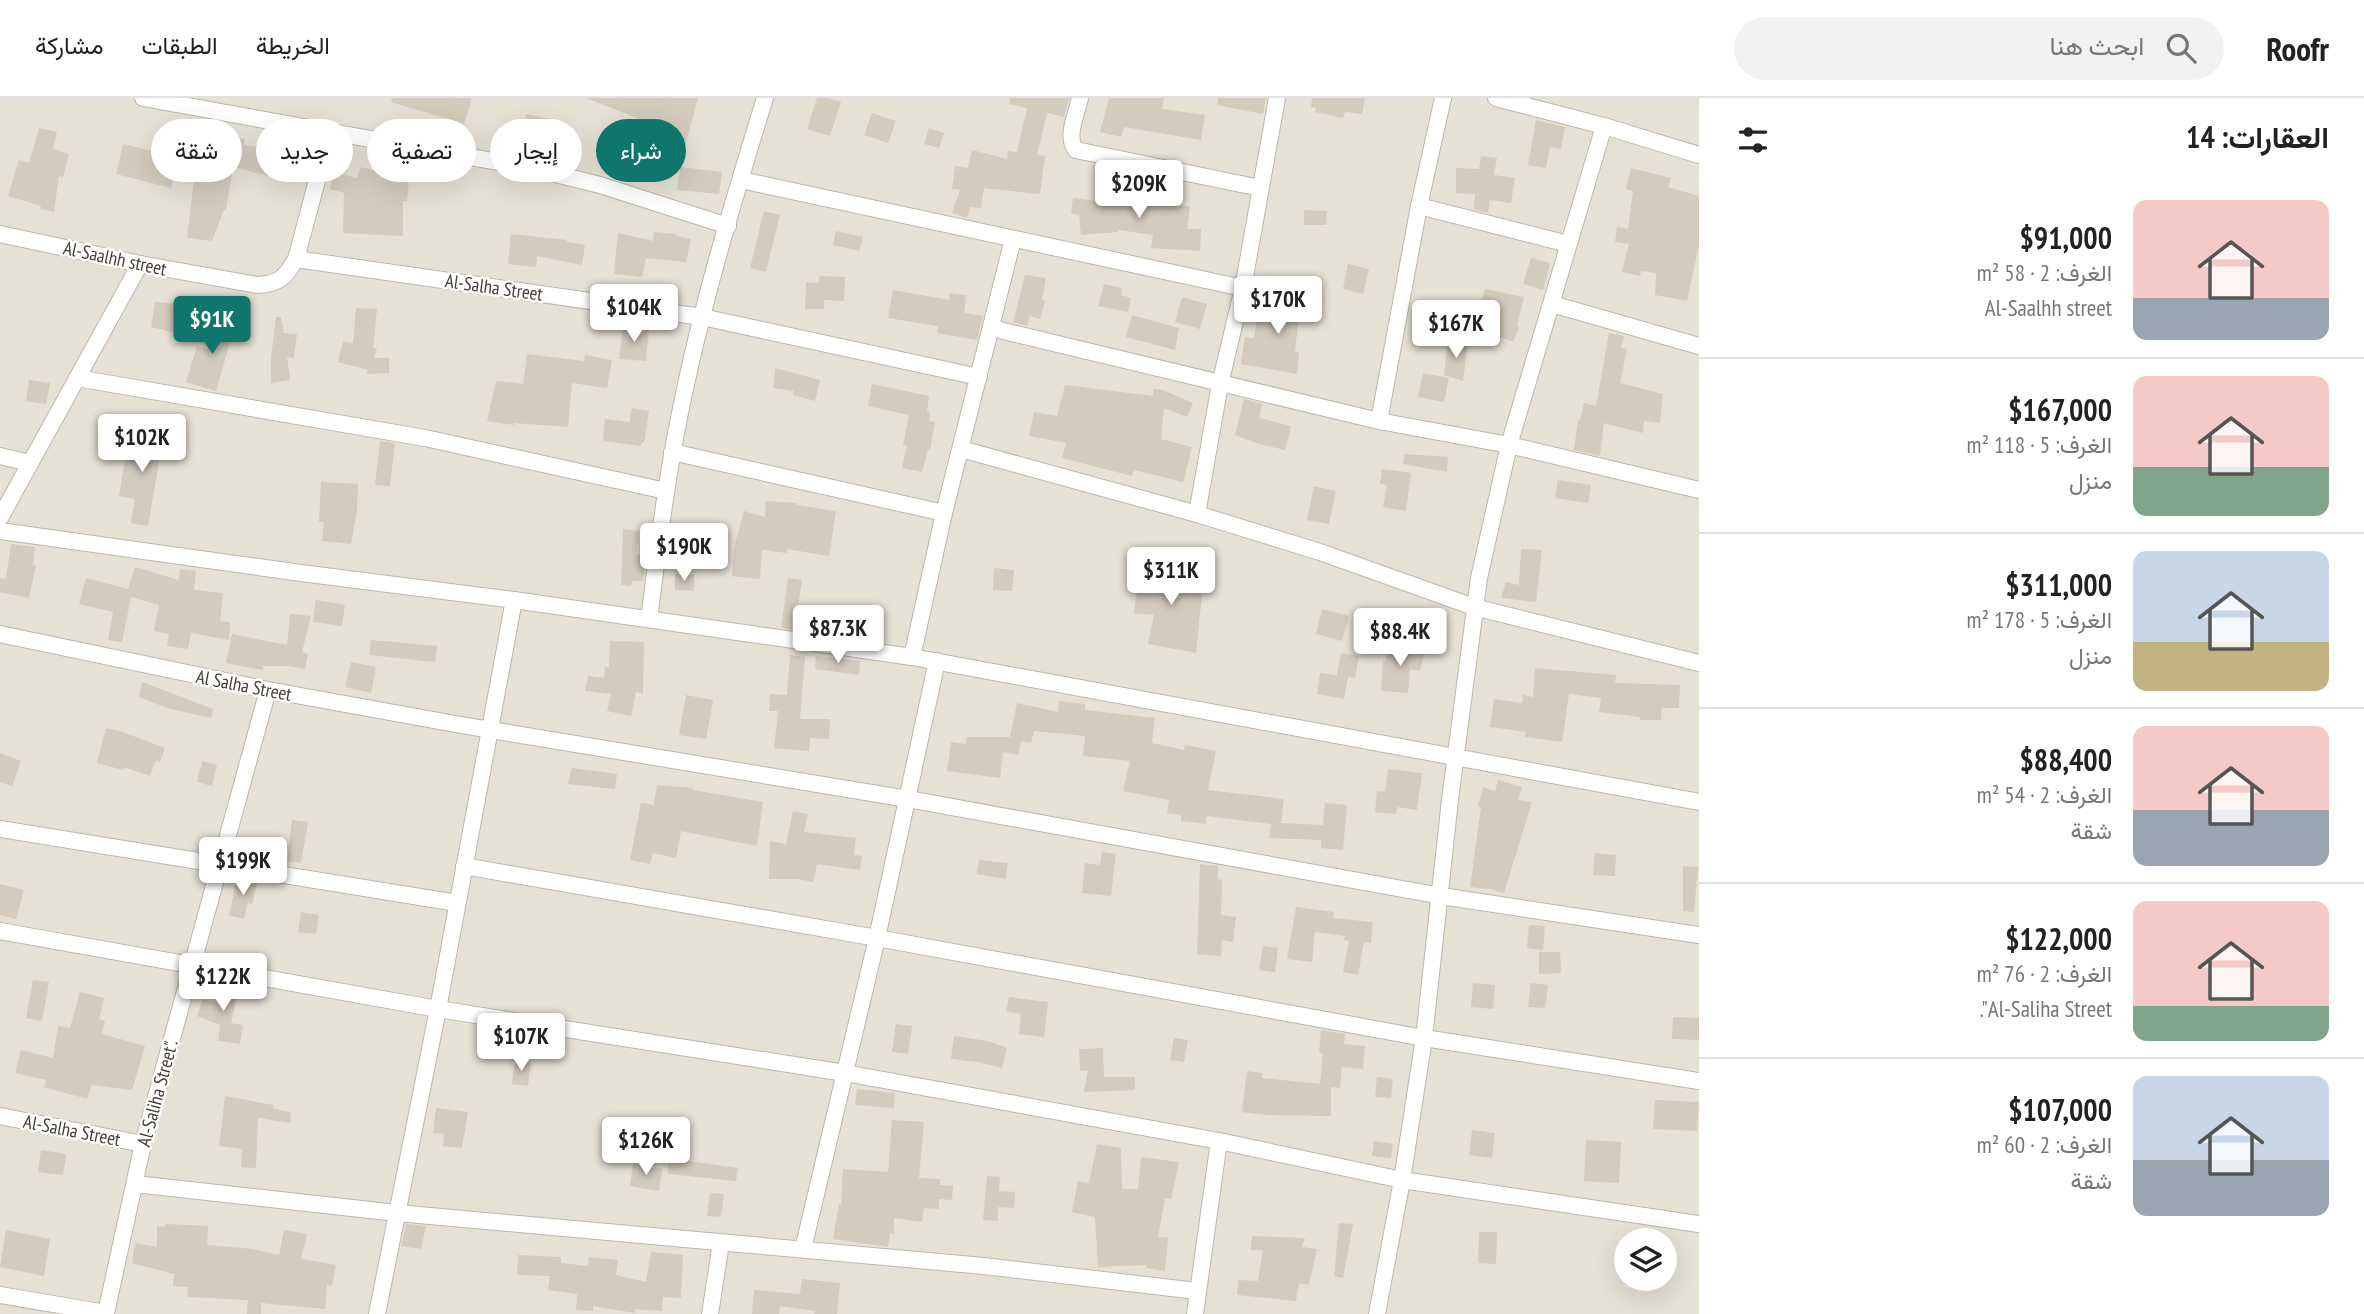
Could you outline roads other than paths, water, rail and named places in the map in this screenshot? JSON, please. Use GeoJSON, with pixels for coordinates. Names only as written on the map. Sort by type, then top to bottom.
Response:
{"type":"FeatureCollection","features":[{"type":"Feature","properties":{"kind":"street"},"geometry":{"type":"LineString","coordinates":[[143,98],[258,119]]}},
{"type":"Feature","properties":{"kind":"street"},"geometry":{"type":"LineString","coordinates":[[649,620],[672,452],[702,317],[764,98]]}},
{"type":"Feature","properties":{"kind":"street"},"geometry":{"type":"LineString","coordinates":[[1080,98],[1071,137],[1071,144],[1076,150],[1260,188]]}},
{"type":"Feature","properties":{"kind":"street"},"geometry":{"type":"LineString","coordinates":[[1197,514],[1220,384],[1243,288],[1277,98]]}},
{"type":"Feature","properties":{"kind":"street"},"geometry":{"type":"LineString","coordinates":[[1379,421],[1419,206],[1443,98]]}},
{"type":"Feature","properties":{"kind":"street"},"geometry":{"type":"LineString","coordinates":[[1496,98],[1604,125],[1699,155]]}},
{"type":"Feature","properties":{"kind":"street"},"geometry":{"type":"LineString","coordinates":[[1377,1314],[1402,1180],[1424,1038],[1474,607],[1509,445],[1604,125]]}},
{"type":"Feature","properties":{"kind":"street"},"geometry":{"type":"LineString","coordinates":[[353,136],[531,168],[600,186],[728,226]]}},
{"type":"Feature","properties":{"kind":"street"},"geometry":{"type":"LineString","coordinates":[[741,180],[1243,288]]}},
{"type":"Feature","properties":{"kind":"street","name":"Al-Saalhh street"},"geometry":{"type":"LineString","coordinates":[[0,234],[140,264],[257,285],[273,284],[285,278],[296,259],[317,182]]}},
{"type":"Feature","properties":{"kind":"street"},"geometry":{"type":"LineString","coordinates":[[1419,206],[1568,244]]}},
{"type":"Feature","properties":{"kind":"street"},"geometry":{"type":"LineString","coordinates":[[912,657],[944,513],[1013,239]]}},
{"type":"Feature","properties":{"kind":"street","name":"Al-Salha Street"},"geometry":{"type":"LineString","coordinates":[[296,259],[702,317],[979,377]]}},
{"type":"Feature","properties":{"kind":"street"},"geometry":{"type":"LineString","coordinates":[[0,517],[140,264]]}},
{"type":"Feature","properties":{"kind":"street"},"geometry":{"type":"LineString","coordinates":[[1552,303],[1699,346]]}},
{"type":"Feature","properties":{"kind":"street"},"geometry":{"type":"LineString","coordinates":[[991,328],[1379,421],[1509,445],[1699,490]]}},
{"type":"Feature","properties":{"kind":"street"},"geometry":{"type":"LineString","coordinates":[[77,378],[425,438],[666,491]]}},
{"type":"Feature","properties":{"kind":"street"},"geometry":{"type":"LineString","coordinates":[[961,449],[1197,514],[1320,552],[1474,607],[1699,663]]}},
{"type":"Feature","properties":{"kind":"street"},"geometry":{"type":"LineString","coordinates":[[672,452],[944,513]]}},
{"type":"Feature","properties":{"kind":"street"},"geometry":{"type":"LineString","coordinates":[[0,456],[30,463]]}},
{"type":"Feature","properties":{"kind":"street"},"geometry":{"type":"LineString","coordinates":[[0,531],[912,657],[1699,802]]}},
{"type":"Feature","properties":{"kind":"street"},"geometry":{"type":"LineString","coordinates":[[377,1314],[438,1009],[514,600]]}},
{"type":"Feature","properties":{"kind":"street","name":"Al Salha Street"},"geometry":{"type":"LineString","coordinates":[[0,634],[268,690],[908,799],[1441,896],[1699,935]]}},
{"type":"Feature","properties":{"kind":"street"},"geometry":{"type":"LineString","coordinates":[[803,1249],[877,938],[937,661]]}},
{"type":"Feature","properties":{"kind":"street","name":"Al-Saliha Street\"."},"geometry":{"type":"LineString","coordinates":[[0,1295],[108,1314],[143,1144],[268,690]]}},
{"type":"Feature","properties":{"kind":"street"},"geometry":{"type":"LineString","coordinates":[[0,829],[457,903]]}},
{"type":"Feature","properties":{"kind":"street"},"geometry":{"type":"LineString","coordinates":[[464,866],[1424,1038],[1699,1081]]}},
{"type":"Feature","properties":{"kind":"street"},"geometry":{"type":"LineString","coordinates":[[0,931],[438,1009],[845,1073],[1219,1141],[1402,1180],[1699,1224]]}},
{"type":"Feature","properties":{"kind":"street","name":"Al-Salha Street"},"geometry":{"type":"LineString","coordinates":[[0,1116],[143,1144]]}},
{"type":"Feature","properties":{"kind":"street"},"geometry":{"type":"LineString","coordinates":[[1195,1314],[1219,1141]]}},
{"type":"Feature","properties":{"kind":"street"},"geometry":{"type":"LineString","coordinates":[[135,1184],[397,1213],[1039,1271],[1197,1291]]}},
{"type":"Feature","properties":{"kind":"street"},"geometry":{"type":"LineString","coordinates":[[710,1314],[721,1243]]}}]}
